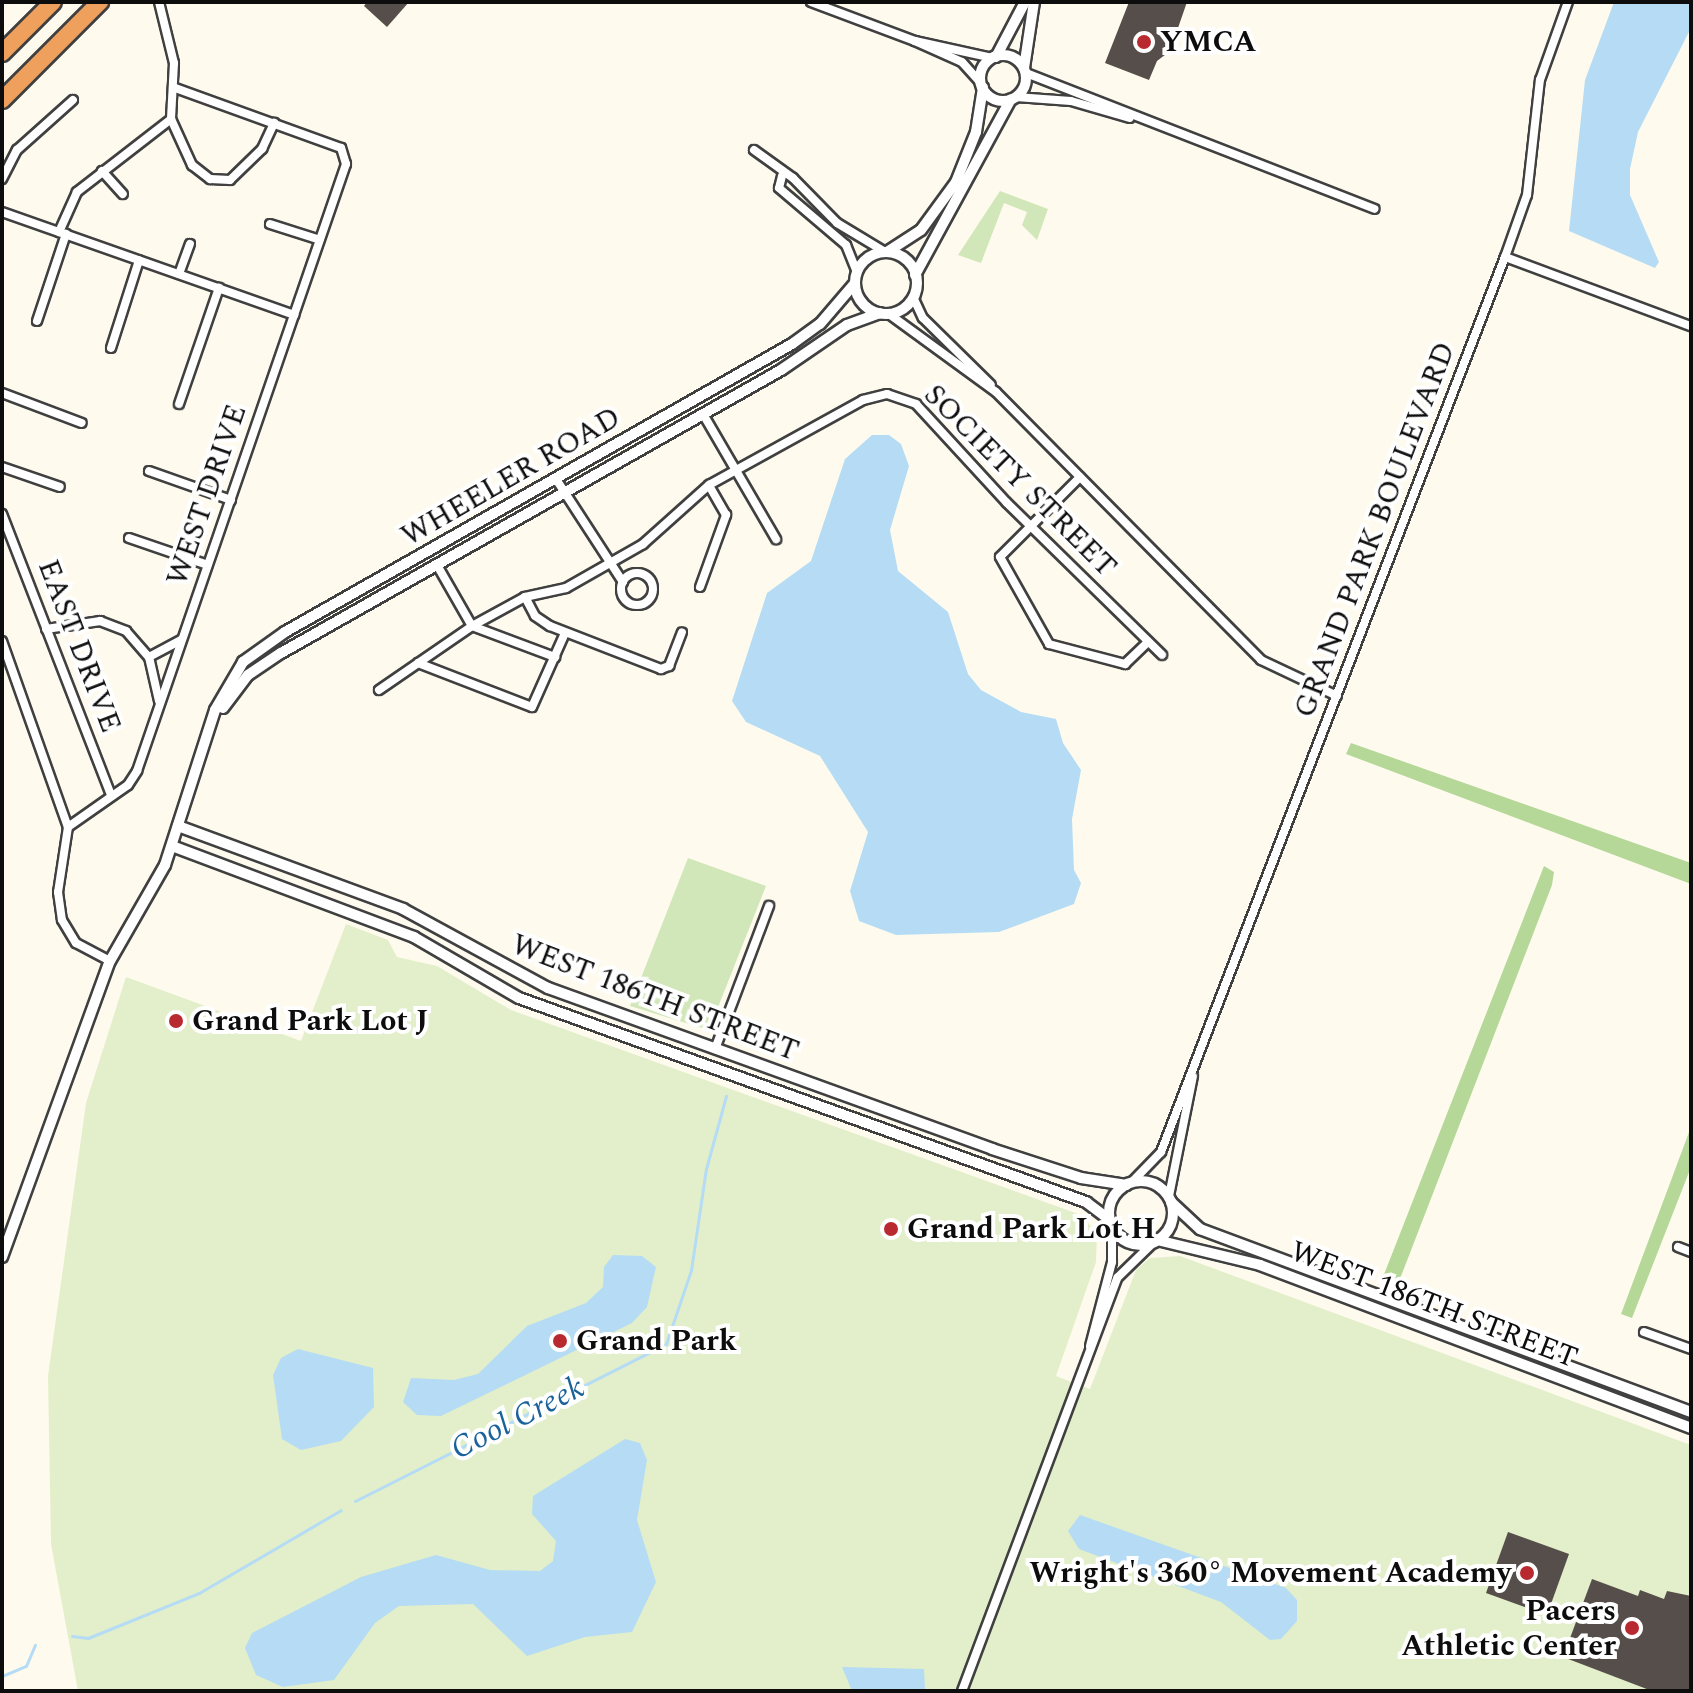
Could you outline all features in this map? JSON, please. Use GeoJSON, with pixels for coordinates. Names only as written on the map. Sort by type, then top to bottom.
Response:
{"type":"FeatureCollection","features":[{"type":"Feature","properties":{"kind":"highway"},"geometry":{"type":"LineString","coordinates":[[2,53],[53,2]]}},
{"type":"Feature","properties":{"kind":"highway"},"geometry":{"type":"LineString","coordinates":[[2,100],[100,2]]}},
{"type":"Feature","properties":{"kind":"street"},"geometry":{"type":"LineString","coordinates":[[159,2],[175,88],[171,119],[192,165],[221,182],[254,159],[274,123],[175,88]]}},
{"type":"Feature","properties":{"kind":"street"},"geometry":{"type":"LineString","coordinates":[[811,2],[962,62],[995,99],[1071,101],[1131,118]]}},
{"type":"Feature","properties":{"kind":"street"},"geometry":{"type":"LineString","coordinates":[[856,277],[866,259],[886,252],[921,230],[956,182],[976,132],[982,85],[1025,2]]}},
{"type":"Feature","properties":{"kind":"street"},"geometry":{"type":"LineString","coordinates":[[1034,2],[1025,70],[1014,98],[915,275],[913,297],[923,318],[978,367],[996,392],[1261,660],[1288,678],[1337,696]]}},
{"type":"Feature","properties":{"kind":"street","name":"GRAND PARK BOULEVARD"},"geometry":{"type":"LineString","coordinates":[[1129,1183],[1156,1162],[1195,1066],[1505,257],[1527,195],[1540,80],[1568,2]]}},
{"type":"Feature","properties":{"kind":"street"},"geometry":{"type":"LineString","coordinates":[[915,41],[994,58],[1012,57],[1025,70],[1131,118],[1374,209]]}},
{"type":"Feature","properties":{"kind":"street"},"geometry":{"type":"LineString","coordinates":[[2,179],[17,150],[73,100]]}},
{"type":"Feature","properties":{"kind":"street"},"geometry":{"type":"LineString","coordinates":[[37,321],[73,198],[102,171],[171,119]]}},
{"type":"Feature","properties":{"kind":"street","name":"WEST DRIVE"},"geometry":{"type":"LineString","coordinates":[[68,827],[133,780],[345,170],[341,148],[274,123]]}},
{"type":"Feature","properties":{"kind":"street"},"geometry":{"type":"LineString","coordinates":[[754,150],[782,176],[793,178],[837,223],[907,261],[915,275]]}},
{"type":"Feature","properties":{"kind":"street"},"geometry":{"type":"LineString","coordinates":[[102,171],[123,194]]}},
{"type":"Feature","properties":{"kind":"street"},"geometry":{"type":"LineString","coordinates":[[782,176],[779,188],[846,245],[862,303],[884,313],[996,392]]}},
{"type":"Feature","properties":{"kind":"street"},"geometry":{"type":"LineString","coordinates":[[2,212],[294,315]]}},
{"type":"Feature","properties":{"kind":"street"},"geometry":{"type":"LineString","coordinates":[[270,224],[320,240]]}},
{"type":"Feature","properties":{"kind":"street"},"geometry":{"type":"LineString","coordinates":[[179,274],[190,244]]}},
{"type":"Feature","properties":{"kind":"street"},"geometry":{"type":"LineString","coordinates":[[1505,257],[1691,326]]}},
{"type":"Feature","properties":{"kind":"street"},"geometry":{"type":"LineString","coordinates":[[111,348],[139,260]]}},
{"type":"Feature","properties":{"kind":"street","name":"WHEELER ROAD"},"geometry":{"type":"LineString","coordinates":[[2,1257],[110,961],[170,850],[227,685],[262,645],[792,344],[820,324],[856,277]]}},
{"type":"Feature","properties":{"kind":"street"},"geometry":{"type":"LineString","coordinates":[[179,404],[219,288]]}},
{"type":"Feature","properties":{"kind":"street"},"geometry":{"type":"LineString","coordinates":[[884,313],[913,297]]}},
{"type":"Feature","properties":{"kind":"street","name":"WHEELER ROAD"},"geometry":{"type":"LineString","coordinates":[[212,727],[236,687],[263,664],[816,349],[847,325],[884,313]]}},
{"type":"Feature","properties":{"kind":"street"},"geometry":{"type":"LineString","coordinates":[[2,393],[82,423]]}},
{"type":"Feature","properties":{"kind":"street","name":"SOCIETY STREET"},"geometry":{"type":"LineString","coordinates":[[379,690],[472,626],[525,597],[566,588],[643,544],[709,485],[872,395],[900,396],[916,404],[1030,526],[1162,655]]}},
{"type":"Feature","properties":{"kind":"street"},"geometry":{"type":"LineString","coordinates":[[703,414],[776,539]]}},
{"type":"Feature","properties":{"kind":"street"},"geometry":{"type":"LineString","coordinates":[[2,467],[60,487]]}},
{"type":"Feature","properties":{"kind":"street"},"geometry":{"type":"LineString","coordinates":[[149,471],[231,500]]}},
{"type":"Feature","properties":{"kind":"street"},"geometry":{"type":"LineString","coordinates":[[1080,477],[1000,557],[1042,638],[1125,664],[1148,642]]}},
{"type":"Feature","properties":{"kind":"street"},"geometry":{"type":"LineString","coordinates":[[556,479],[608,564],[623,582]]}},
{"type":"Feature","properties":{"kind":"street"},"geometry":{"type":"LineString","coordinates":[[700,587],[726,515],[709,485]]}},
{"type":"Feature","properties":{"kind":"street","name":"EAST DRIVE"},"geometry":{"type":"LineString","coordinates":[[2,514],[111,795]]}},
{"type":"Feature","properties":{"kind":"street"},"geometry":{"type":"LineString","coordinates":[[129,538],[208,565]]}},
{"type":"Feature","properties":{"kind":"street"},"geometry":{"type":"LineString","coordinates":[[437,565],[472,626],[555,657]]}},
{"type":"Feature","properties":{"kind":"street"},"geometry":{"type":"LineString","coordinates":[[525,597],[535,616],[565,633],[664,669],[682,632]]}},
{"type":"Feature","properties":{"kind":"street"},"geometry":{"type":"LineString","coordinates":[[46,629],[86,621],[112,625],[149,657],[159,706]]}},
{"type":"Feature","properties":{"kind":"street"},"geometry":{"type":"LineString","coordinates":[[418,663],[535,706],[565,633]]}},
{"type":"Feature","properties":{"kind":"street"},"geometry":{"type":"LineString","coordinates":[[149,657],[182,640]]}},
{"type":"Feature","properties":{"kind":"street"},"geometry":{"type":"LineString","coordinates":[[2,641],[68,827],[58,892],[62,920],[76,943],[110,961]]}},
{"type":"Feature","properties":{"kind":"street","name":"WEST 186TH STREET"},"geometry":{"type":"LineString","coordinates":[[178,826],[403,909],[517,976],[1047,1168],[1129,1183]]}},
{"type":"Feature","properties":{"kind":"street","name":"WEST 186TH STREET"},"geometry":{"type":"LineString","coordinates":[[170,850],[414,937],[501,989],[616,1034],[1086,1202],[1111,1223]]}},
{"type":"Feature","properties":{"kind":"street"},"geometry":{"type":"LineString","coordinates":[[715,1049],[769,906]]}},
{"type":"Feature","properties":{"kind":"street"},"geometry":{"type":"LineString","coordinates":[[616,1034],[621,1015]]}},
{"type":"Feature","properties":{"kind":"street","name":"GRAND PARK BOULEVARD"},"geometry":{"type":"LineString","coordinates":[[1170,1199],[1195,1066]]}},
{"type":"Feature","properties":{"kind":"street"},"geometry":{"type":"LineString","coordinates":[[962,1691],[1120,1273],[1170,1225],[1170,1199],[1150,1182],[1129,1183],[1113,1197],[1112,1262],[1090,1347]]}},
{"type":"Feature","properties":{"kind":"street","name":"WEST 186TH STREET"},"geometry":{"type":"LineString","coordinates":[[1170,1199],[1200,1229],[1691,1412]]}},
{"type":"Feature","properties":{"kind":"street"},"geometry":{"type":"LineString","coordinates":[[1111,1223],[1130,1242],[1155,1241]]}},
{"type":"Feature","properties":{"kind":"street","name":"WEST 186TH STREET"},"geometry":{"type":"LineString","coordinates":[[1155,1241],[1260,1265],[1691,1428]]}},
{"type":"Feature","properties":{"kind":"street"},"geometry":{"type":"LineString","coordinates":[[1678,1247],[1691,1252]]}},
{"type":"Feature","properties":{"kind":"street"},"geometry":{"type":"LineString","coordinates":[[1644,1332],[1691,1349]]}},
{"type":"Feature","properties":{"kind":"green space"},"geometry":{"type":"Polygon","coordinates":[[[1000,191],[1048,209],[1037,240],[1022,225],[1027,212],[1004,203],[981,263],[958,255],[1000,191]]]}},
{"type":"Feature","properties":{"kind":"green space"},"geometry":{"type":"Polygon","coordinates":[[[1351,743],[1691,863],[1691,884],[1346,754],[1351,743]]]}},
{"type":"Feature","properties":{"kind":"green space"},"geometry":{"type":"Polygon","coordinates":[[[688,858],[766,886],[709,1030],[630,1006],[688,858]]]}},
{"type":"Feature","properties":{"kind":"green space"},"geometry":{"type":"Polygon","coordinates":[[[1544,866],[1554,872],[1552,885],[1398,1284],[1383,1277],[1544,866]]]}},
{"type":"Feature","properties":{"kind":"green space","name":"Grand Park"},"geometry":{"type":"Polygon","coordinates":[[[346,924],[388,940],[397,957],[437,966],[511,1010],[1081,1215],[1097,1233],[1096,1262],[1056,1376],[1090,1389],[1136,1270],[1150,1258],[1180,1256],[1691,1445],[1691,1691],[78,1691],[51,1544],[48,1376],[86,1103],[126,977],[301,1041],[346,924]]]}},
{"type":"Feature","properties":{"kind":"green space"},"geometry":{"type":"Polygon","coordinates":[[[1691,1127],[1691,1167],[1632,1318],[1621,1314],[1691,1127]]]}},
{"type":"Feature","properties":{"kind":"water"},"geometry":{"type":"Polygon","coordinates":[[[1614,2],[1691,2],[1691,28],[1638,132],[1630,169],[1630,195],[1659,262],[1655,268],[1569,231],[1585,80],[1614,2]]]}},
{"type":"Feature","properties":{"kind":"water"},"geometry":{"type":"Polygon","coordinates":[[[872,435],[889,435],[901,444],[909,466],[890,530],[898,571],[948,612],[968,674],[981,690],[1021,712],[1056,719],[1063,743],[1081,770],[1072,819],[1074,870],[1081,883],[1074,904],[999,932],[896,935],[859,921],[850,891],[868,832],[820,756],[746,722],[732,701],[767,593],[811,561],[845,459],[872,435]]]}},
{"type":"Feature","properties":{"kind":"water"},"geometry":{"type":"Polygon","coordinates":[[[613,1255],[642,1256],[656,1267],[647,1307],[632,1323],[441,1416],[417,1415],[403,1402],[411,1378],[454,1380],[478,1374],[527,1326],[586,1303],[603,1287],[604,1267],[613,1255]]]}},
{"type":"Feature","properties":{"kind":"water"},"geometry":{"type":"Polygon","coordinates":[[[298,1349],[373,1368],[374,1407],[341,1441],[301,1450],[282,1439],[273,1375],[281,1358],[298,1349]]]}},
{"type":"Feature","properties":{"kind":"water"},"geometry":{"type":"Polygon","coordinates":[[[625,1439],[640,1443],[647,1460],[637,1520],[656,1582],[632,1632],[585,1637],[527,1656],[473,1604],[399,1606],[375,1623],[334,1680],[283,1687],[256,1675],[245,1648],[252,1633],[361,1577],[436,1555],[490,1570],[540,1571],[553,1561],[556,1541],[532,1514],[533,1496],[625,1439]]]}},
{"type":"Feature","properties":{"kind":"water"},"geometry":{"type":"Polygon","coordinates":[[[1080,1515],[1286,1588],[1297,1600],[1297,1621],[1281,1639],[1270,1640],[1221,1602],[1079,1549],[1068,1531],[1080,1515]]]}},
{"type":"Feature","properties":{"kind":"water"},"geometry":{"type":"Polygon","coordinates":[[[842,1667],[924,1669],[925,1691],[852,1691],[842,1667]]]}},
{"type":"Feature","properties":{"kind":"building"},"geometry":{"type":"Polygon","coordinates":[[[367,2],[409,2],[387,27],[364,6],[367,2]]]}},
{"type":"Feature","properties":{"kind":"building","name":"YMCA"},"geometry":{"type":"Polygon","coordinates":[[[1129,2],[1187,2],[1170,51],[1157,61],[1149,80],[1105,63],[1129,2]]]}},
{"type":"Feature","properties":{"kind":"building","name":"Wright's 360° Movement Academy"},"geometry":{"type":"Polygon","coordinates":[[[1508,1532],[1569,1554],[1547,1615],[1486,1593],[1508,1532]]]}},
{"type":"Feature","properties":{"kind":"building","name":"Pacers Athletic Center"},"geometry":{"type":"Polygon","coordinates":[[[1592,1579],[1638,1596],[1640,1590],[1664,1599],[1667,1591],[1691,1596],[1691,1691],[1652,1691],[1563,1657],[1592,1579]]]}},
{"type":"Feature","properties":{"kind":"waterway","name":"Cool Creek"},"geometry":{"type":"LineString","coordinates":[[355,1501],[666,1344],[691,1270],[706,1169],[726,1096]]}},
{"type":"Feature","properties":{"kind":"waterway","name":"Cool Creek"},"geometry":{"type":"LineString","coordinates":[[72,1636],[88,1638],[199,1593],[341,1510]]}},
{"type":"Feature","properties":{"kind":"waterway","name":"Cool Creek"},"geometry":{"type":"LineString","coordinates":[[2,1676],[26,1666],[35,1645]]}},
{"type":"Feature","properties":{"kind":"place","name":"YMCA"},"geometry":{"type":"Point","coordinates":[1144,42]}},
{"type":"Feature","properties":{"kind":"place","name":"Grand Park Lot J"},"geometry":{"type":"Point","coordinates":[176,1021]}},
{"type":"Feature","properties":{"kind":"place","name":"Grand Park Lot H"},"geometry":{"type":"Point","coordinates":[891,1229]}},
{"type":"Feature","properties":{"kind":"place","name":"Grand Park"},"geometry":{"type":"Point","coordinates":[560,1341]}},
{"type":"Feature","properties":{"kind":"place","name":"Wright's 360° Movement Academy"},"geometry":{"type":"Point","coordinates":[1527,1573]}},
{"type":"Feature","properties":{"kind":"place","name":"Pacers Athletic Center"},"geometry":{"type":"Point","coordinates":[1632,1628]}}]}
